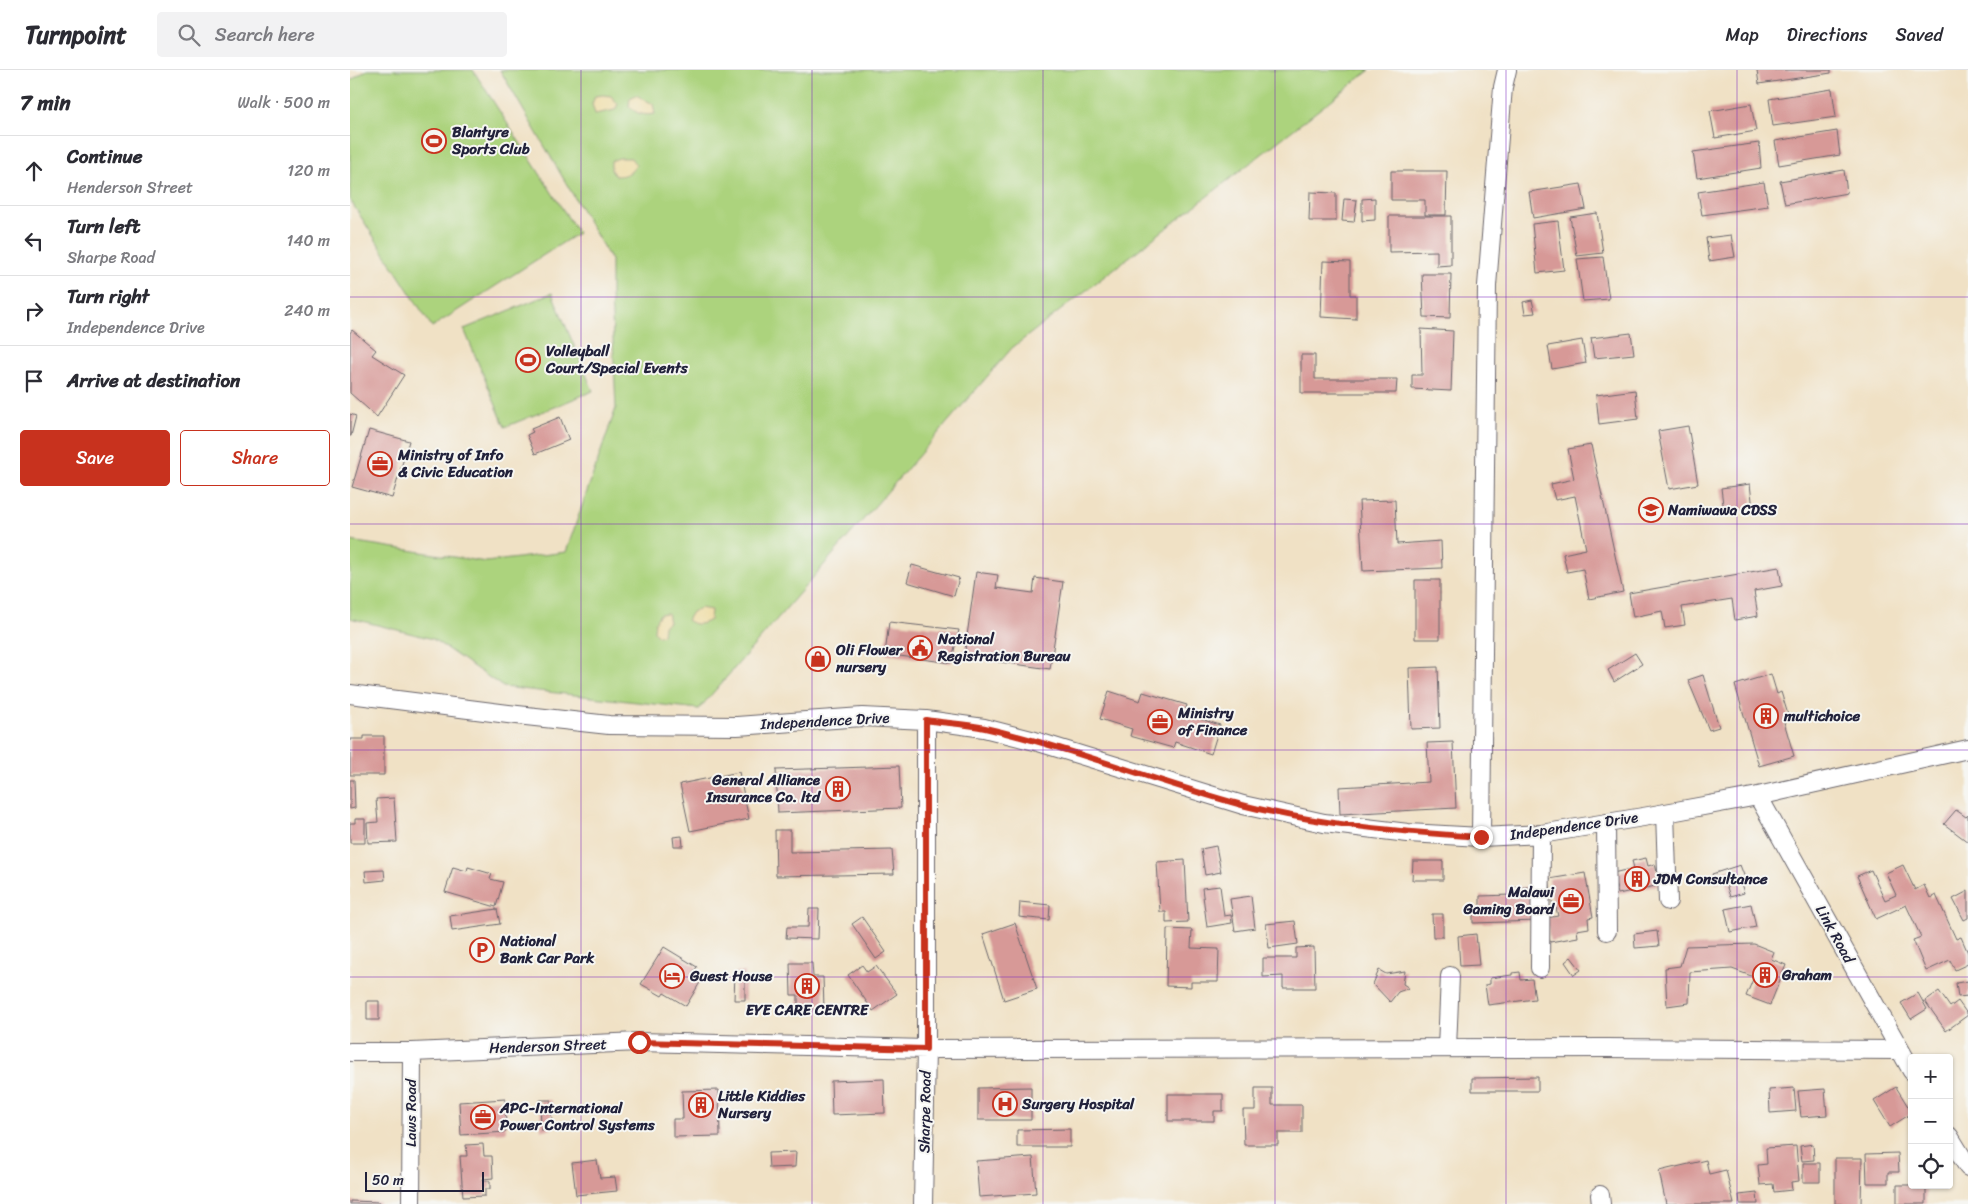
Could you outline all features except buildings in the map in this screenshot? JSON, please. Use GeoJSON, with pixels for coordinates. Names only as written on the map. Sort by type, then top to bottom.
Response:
{"type":"FeatureCollection","features":[{"type":"Feature","properties":{"kind":"street"},"geometry":{"type":"LineString","coordinates":[[1481,837],[1487,286],[1504,86],[1507,70]]}},
{"type":"Feature","properties":{"kind":"street","name":"Independence Drive"},"geometry":{"type":"LineString","coordinates":[[350,694],[609,725],[736,726],[862,717],[926,720],[984,728],[1018,736],[1243,805],[1324,823],[1408,833],[1481,837],[1541,834],[1665,813],[1758,796],[1968,749]]}},
{"type":"Feature","properties":{"kind":"street","name":"Sharpe Road"},"geometry":{"type":"LineString","coordinates":[[924,1204],[926,720]]}},
{"type":"Feature","properties":{"kind":"street","name":"Link Road"},"geometry":{"type":"LineString","coordinates":[[1758,796],[1908,1064]]}},
{"type":"Feature","properties":{"kind":"street"},"geometry":{"type":"LineString","coordinates":[[1665,813],[1668,901]]}},
{"type":"Feature","properties":{"kind":"street"},"geometry":{"type":"LineString","coordinates":[[1606,823],[1608,931]]}},
{"type":"Feature","properties":{"kind":"street"},"geometry":{"type":"LineString","coordinates":[[1540,968],[1541,834]]}},
{"type":"Feature","properties":{"kind":"street"},"geometry":{"type":"LineString","coordinates":[[1447,1048],[1450,976]]}},
{"type":"Feature","properties":{"kind":"street","name":"Henderson Street"},"geometry":{"type":"LineString","coordinates":[[350,1052],[412,1052],[639,1042],[926,1049],[1447,1048],[1900,1050]]}},
{"type":"Feature","properties":{"kind":"street","name":"Laws Road"},"geometry":{"type":"LineString","coordinates":[[411,1204],[412,1052]]}},
{"type":"Feature","properties":{"kind":"street"},"geometry":{"type":"LineString","coordinates":[[1953,1143],[1968,1167]]}},
{"type":"Feature","properties":{"kind":"green space","name":"Blantyre Sports Club"},"geometry":{"type":"Polygon","coordinates":[[[367,70],[473,70],[578,233],[432,327],[350,200],[350,81],[367,70]]]}},
{"type":"Feature","properties":{"kind":"green space","name":"Blantyre Sports Club"},"geometry":{"type":"Polygon","coordinates":[[[500,70],[1370,70],[1012,348],[699,709],[503,687],[433,639],[350,618],[350,541],[486,562],[566,552],[616,408],[611,260],[500,70]]]}},
{"type":"Feature","properties":{"kind":"green space","name":"Volleyball Court/Special Events"},"geometry":{"type":"Polygon","coordinates":[[[552,293],[593,391],[505,427],[464,329],[552,293]]]}},
{"type":"Feature","properties":{"kind":"sand"},"geometry":{"type":"Polygon","coordinates":[[[636,95],[653,104],[655,114],[640,114],[629,106],[630,98],[636,95]]]}},
{"type":"Feature","properties":{"kind":"sand"},"geometry":{"type":"Polygon","coordinates":[[[595,96],[611,96],[618,104],[615,110],[595,114],[592,104],[595,96]]]}},
{"type":"Feature","properties":{"kind":"sand"},"geometry":{"type":"Polygon","coordinates":[[[619,158],[631,158],[636,165],[627,174],[615,176],[611,170],[611,161],[619,158]]]}},
{"type":"Feature","properties":{"kind":"sand"},"geometry":{"type":"Polygon","coordinates":[[[700,608],[711,610],[710,620],[698,624],[687,620],[692,612],[700,608]]]}},
{"type":"Feature","properties":{"kind":"sand"},"geometry":{"type":"Polygon","coordinates":[[[667,613],[669,622],[664,625],[663,635],[658,636],[654,631],[655,622],[660,614],[667,613]]]}},
{"type":"Feature","properties":{"kind":"place","name":"Blantyre Sports Club"},"geometry":{"type":"Point","coordinates":[434,141]}},
{"type":"Feature","properties":{"kind":"place","name":"Volleyball Court/Special Events"},"geometry":{"type":"Point","coordinates":[528,360]}},
{"type":"Feature","properties":{"kind":"place","name":"Ministry of Info & Civic Education"},"geometry":{"type":"Point","coordinates":[380,464]}},
{"type":"Feature","properties":{"kind":"place","name":"Namiwawa CDSS"},"geometry":{"type":"Point","coordinates":[1651,510]}},
{"type":"Feature","properties":{"kind":"place","name":"National Registration Bureau"},"geometry":{"type":"Point","coordinates":[920,648]}},
{"type":"Feature","properties":{"kind":"place","name":"Oli Flower nursery"},"geometry":{"type":"Point","coordinates":[818,659]}},
{"type":"Feature","properties":{"kind":"place","name":"multichoice"},"geometry":{"type":"Point","coordinates":[1766,716]}},
{"type":"Feature","properties":{"kind":"place","name":"Ministry of Finance"},"geometry":{"type":"Point","coordinates":[1160,722]}},
{"type":"Feature","properties":{"kind":"place","name":"General Alliance Insurance Co. ltd"},"geometry":{"type":"Point","coordinates":[838,789]}},
{"type":"Feature","properties":{"kind":"place","name":"JDM Consultance"},"geometry":{"type":"Point","coordinates":[1637,879]}},
{"type":"Feature","properties":{"kind":"place","name":"Malawi Gaming Board"},"geometry":{"type":"Point","coordinates":[1571,901]}},
{"type":"Feature","properties":{"kind":"place","name":"National Bank Car Park"},"geometry":{"type":"Point","coordinates":[482,950]}},
{"type":"Feature","properties":{"kind":"place","name":"Graham"},"geometry":{"type":"Point","coordinates":[1765,975]}},
{"type":"Feature","properties":{"kind":"place","name":"Guest House"},"geometry":{"type":"Point","coordinates":[672,976]}},
{"type":"Feature","properties":{"kind":"place","name":"EYE CARE CENTRE"},"geometry":{"type":"Point","coordinates":[807,986]}},
{"type":"Feature","properties":{"kind":"place","name":"Surgery Hospital"},"geometry":{"type":"Point","coordinates":[1005,1104]}},
{"type":"Feature","properties":{"kind":"place","name":"Little Kiddies Nursery"},"geometry":{"type":"Point","coordinates":[701,1105]}},
{"type":"Feature","properties":{"kind":"place","name":"APC-International Power Control Systems"},"geometry":{"type":"Point","coordinates":[483,1117]}},
{"type":"Feature","properties":{"kind":"route"},"geometry":{"type":"LineString","coordinates":[[639,1042],[926,1049],[926,720],[984,728],[1035,741],[1243,805],[1324,823],[1408,833],[1481,837]]}}]}
